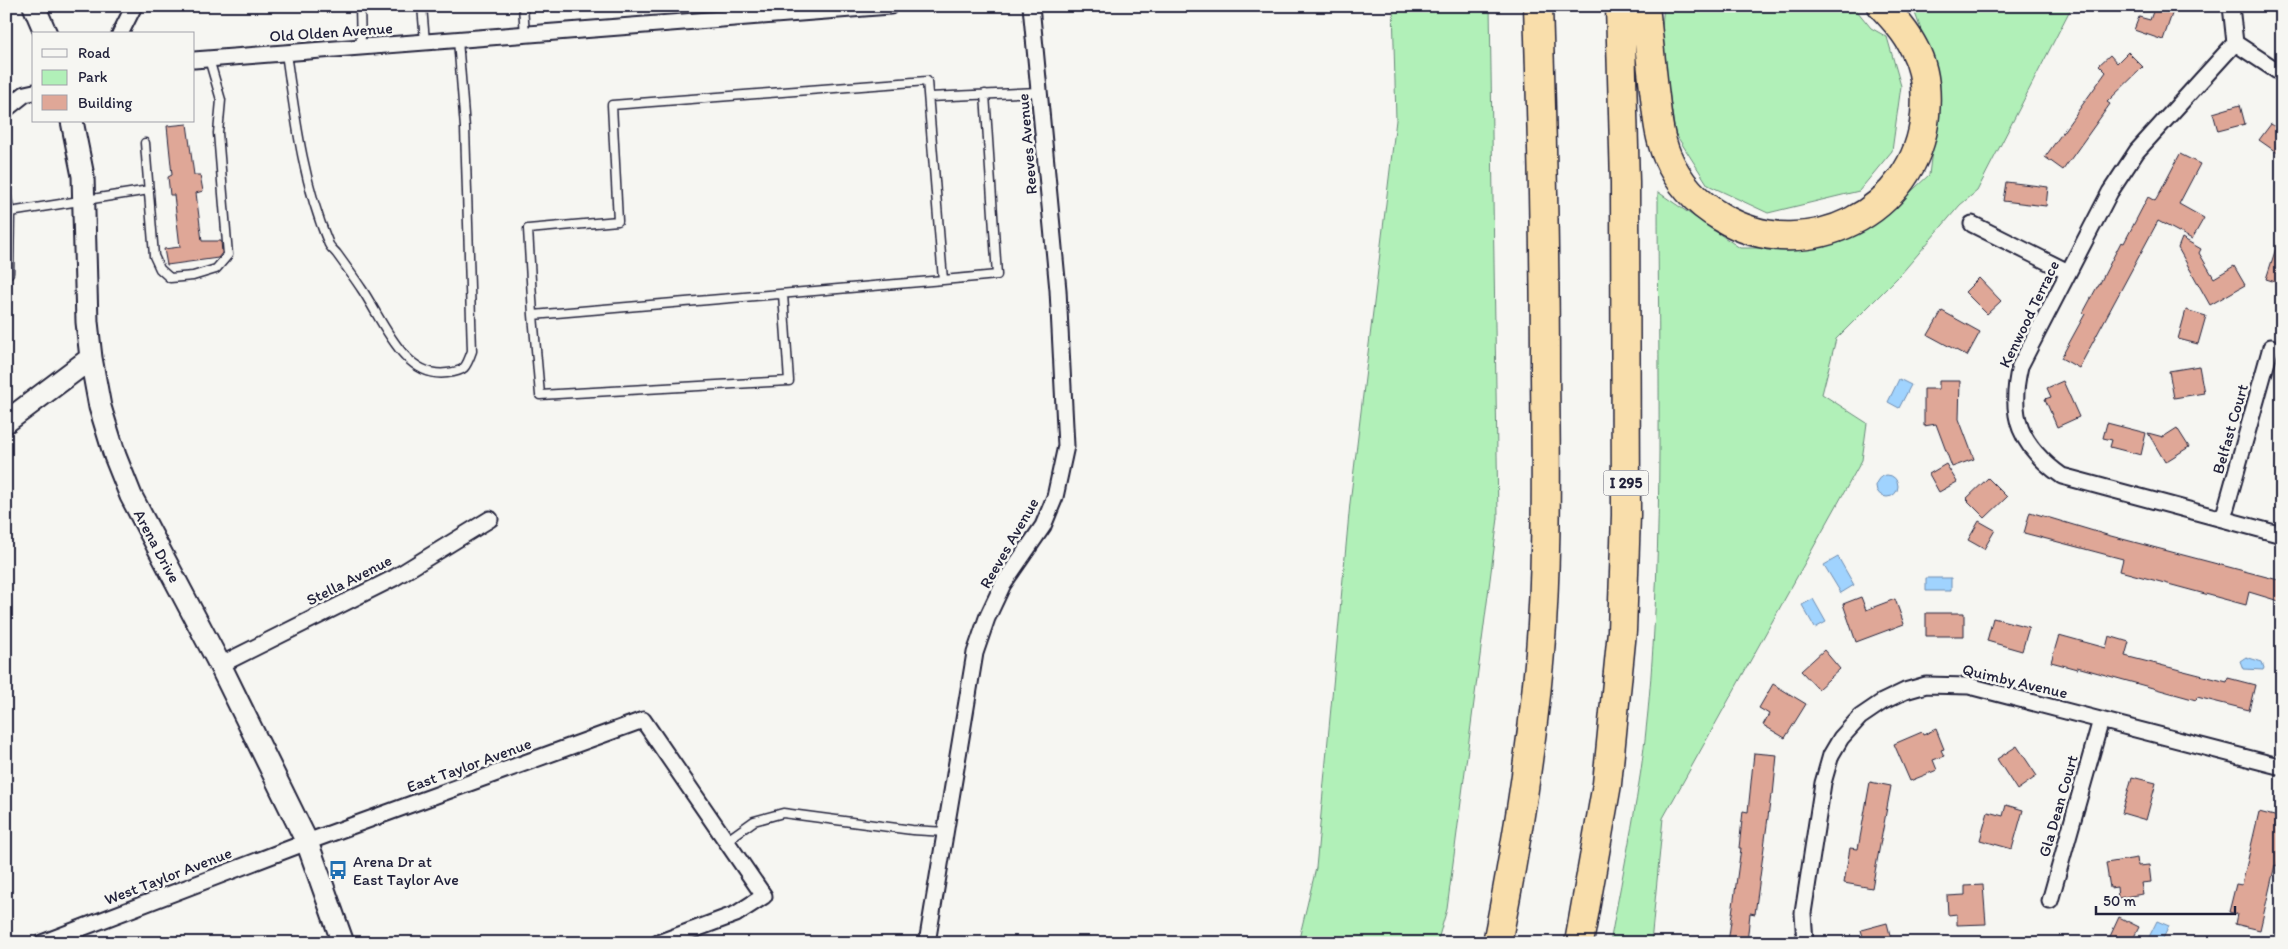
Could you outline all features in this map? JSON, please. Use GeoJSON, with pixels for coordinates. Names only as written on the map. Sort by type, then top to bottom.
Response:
{"type":"FeatureCollection","features":[{"type":"Feature","properties":{"kind":"highway"},"geometry":{"type":"LineString","coordinates":[[1646,15],[1659,130],[1666,155],[1677,175],[1699,201],[1731,223],[1756,232],[1781,237],[1805,236],[1836,229],[1852,223],[1872,210],[1892,193],[1906,174],[1917,152],[1924,127],[1926,101],[1923,74],[1915,49],[1898,24],[1882,6]]}},
{"type":"Feature","properties":{"kind":"highway","name":"I 295"},"geometry":{"type":"LineString","coordinates":[[1579,943],[1607,784],[1622,631],[1626,506],[1625,182],[1620,13]]}},
{"type":"Feature","properties":{"kind":"highway"},"geometry":{"type":"LineString","coordinates":[[1497,943],[1516,846],[1527,773],[1542,625],[1546,514],[1544,184],[1538,18]]}},
{"type":"Feature","properties":{"kind":"main road"},"geometry":{"type":"LineString","coordinates":[[34,6],[45,32]]}},
{"type":"Feature","properties":{"kind":"main road","name":"Arena Drive"},"geometry":{"type":"LineString","coordinates":[[72,122],[83,176],[87,322],[90,358],[100,407],[115,456],[131,496],[220,665],[306,842],[343,943]]}},
{"type":"Feature","properties":{"kind":"main road"},"geometry":{"type":"LineString","coordinates":[[6,422],[90,358]]}},
{"type":"Feature","properties":{"kind":"street"},"geometry":{"type":"LineString","coordinates":[[121,32],[134,6]]}},
{"type":"Feature","properties":{"kind":"street","name":"Old Olden Avenue"},"geometry":{"type":"LineString","coordinates":[[201,60],[890,6]]}},
{"type":"Feature","properties":{"kind":"street","name":"Reeves Avenue"},"geometry":{"type":"LineString","coordinates":[[927,943],[975,653],[987,618],[1003,584],[1043,526],[1055,497],[1064,464],[1066,446],[1058,290],[1031,6]]}},
{"type":"Feature","properties":{"kind":"street"},"geometry":{"type":"LineString","coordinates":[[2231,6],[2235,44],[2282,74]]}},
{"type":"Feature","properties":{"kind":"street","name":"Kenwood Terrace"},"geometry":{"type":"LineString","coordinates":[[2235,44],[2137,151],[2110,192],[2020,366],[2015,387],[2015,408],[2020,427],[2029,446],[2043,462],[2062,476],[2282,535]]}},
{"type":"Feature","properties":{"kind":"street"},"geometry":{"type":"LineString","coordinates":[[6,109],[25,94],[32,92]]}},
{"type":"Feature","properties":{"kind":"street"},"geometry":{"type":"LineString","coordinates":[[1972,224],[2068,272]]}},
{"type":"Feature","properties":{"kind":"street","name":"Belfast Court"},"geometry":{"type":"LineString","coordinates":[[2223,519],[2271,347]]}},
{"type":"Feature","properties":{"kind":"street","name":"Stella Avenue"},"geometry":{"type":"LineString","coordinates":[[220,665],[394,578],[490,520]]}},
{"type":"Feature","properties":{"kind":"street","name":"Quimby Avenue"},"geometry":{"type":"LineString","coordinates":[[1805,943],[1803,913],[1823,783],[1831,755],[1841,738],[1860,718],[1882,702],[1905,691],[1926,685],[1969,686],[2282,767]]}},
{"type":"Feature","properties":{"kind":"street","name":"East Taylor Avenue"},"geometry":{"type":"LineString","coordinates":[[306,842],[643,720],[726,841]]}},
{"type":"Feature","properties":{"kind":"street","name":"Gla Dean Court"},"geometry":{"type":"LineString","coordinates":[[2050,901],[2101,720]]}},
{"type":"Feature","properties":{"kind":"street"},"geometry":{"type":"LineString","coordinates":[[658,943],[736,914],[764,896],[726,841]]}},
{"type":"Feature","properties":{"kind":"street","name":"West Taylor Avenue"},"geometry":{"type":"LineString","coordinates":[[42,943],[306,842]]}},
{"type":"Feature","properties":{"kind":"lane"},"geometry":{"type":"LineString","coordinates":[[360,6],[361,47]]}},
{"type":"Feature","properties":{"kind":"lane"},"geometry":{"type":"LineString","coordinates":[[422,6],[425,42]]}},
{"type":"Feature","properties":{"kind":"lane"},"geometry":{"type":"LineString","coordinates":[[523,6],[525,35]]}},
{"type":"Feature","properties":{"kind":"lane"},"geometry":{"type":"LineString","coordinates":[[286,53],[295,117],[308,179],[328,244],[361,288],[405,358],[424,371],[438,374],[460,372],[466,366],[472,351],[465,128],[458,40]]}},
{"type":"Feature","properties":{"kind":"lane"},"geometry":{"type":"LineString","coordinates":[[145,142],[154,256],[160,269],[170,278],[193,276],[216,269],[228,255],[218,133],[221,100],[201,60]]}},
{"type":"Feature","properties":{"kind":"lane"},"geometry":{"type":"LineString","coordinates":[[783,294],[788,380],[540,395],[528,229],[618,221],[612,105],[927,81],[943,280]]}},
{"type":"Feature","properties":{"kind":"lane"},"geometry":{"type":"LineString","coordinates":[[929,97],[1039,92]]}},
{"type":"Feature","properties":{"kind":"lane"},"geometry":{"type":"LineString","coordinates":[[533,315],[997,275],[985,94]]}},
{"type":"Feature","properties":{"kind":"lane"},"geometry":{"type":"LineString","coordinates":[[10,212],[149,190]]}},
{"type":"Feature","properties":{"kind":"lane"},"geometry":{"type":"LineString","coordinates":[[6,193],[10,212],[9,273]]}},
{"type":"Feature","properties":{"kind":"lane"},"geometry":{"type":"LineString","coordinates":[[726,841],[754,821],[783,813],[912,830],[946,832]]}},
{"type":"Feature","properties":{"kind":"green space"},"geometry":{"type":"Polygon","coordinates":[[[1393,6],[1490,6],[1498,518],[1447,909],[1437,943],[1298,943],[1316,868],[1350,503],[1396,120],[1393,6]]]}},
{"type":"Feature","properties":{"kind":"green space"},"geometry":{"type":"Polygon","coordinates":[[[1664,6],[1853,6],[1871,28],[1887,37],[1901,86],[1892,151],[1859,191],[1768,213],[1708,185],[1675,133],[1661,37],[1664,6]]]}},
{"type":"Feature","properties":{"kind":"green space"},"geometry":{"type":"Polygon","coordinates":[[[1909,6],[2072,6],[1977,191],[1960,205],[1901,274],[1836,339],[1822,394],[1867,423],[1862,460],[1663,818],[1651,943],[1610,943],[1641,769],[1653,646],[1659,452],[1658,192],[1740,248],[1814,248],[1888,213],[1929,175],[1940,84],[1914,10],[1909,6]]]}},
{"type":"Feature","properties":{"kind":"water"},"geometry":{"type":"Polygon","coordinates":[[[1899,379],[1911,385],[1899,408],[1888,402],[1899,379]]]}},
{"type":"Feature","properties":{"kind":"water"},"geometry":{"type":"Polygon","coordinates":[[[1887,475],[1897,482],[1898,486],[1891,496],[1887,497],[1877,490],[1876,486],[1883,476],[1887,475]]]}},
{"type":"Feature","properties":{"kind":"water"},"geometry":{"type":"Polygon","coordinates":[[[1838,557],[1854,585],[1841,593],[1824,565],[1838,557]]]}},
{"type":"Feature","properties":{"kind":"water"},"geometry":{"type":"Polygon","coordinates":[[[1926,578],[1951,578],[1951,591],[1926,591],[1926,578]]]}},
{"type":"Feature","properties":{"kind":"water"},"geometry":{"type":"Polygon","coordinates":[[[1813,599],[1826,622],[1815,628],[1802,605],[1813,599]]]}},
{"type":"Feature","properties":{"kind":"water"},"geometry":{"type":"Polygon","coordinates":[[[2246,657],[2262,662],[2263,670],[2243,669],[2240,661],[2246,657]]]}},
{"type":"Feature","properties":{"kind":"water"},"geometry":{"type":"Polygon","coordinates":[[[2157,921],[2169,926],[2161,943],[2146,943],[2157,921]]]}},
{"type":"Feature","properties":{"kind":"building"},"geometry":{"type":"Polygon","coordinates":[[[2155,6],[2173,11],[2163,40],[2134,30],[2139,17],[2150,20],[2155,6]]]}},
{"type":"Feature","properties":{"kind":"building"},"geometry":{"type":"Polygon","coordinates":[[[2128,52],[2143,67],[2107,102],[2110,104],[2063,170],[2045,157],[2106,72],[2099,65],[2110,55],[2117,63],[2128,52]]]}},
{"type":"Feature","properties":{"kind":"building"},"geometry":{"type":"Polygon","coordinates":[[[2240,105],[2245,124],[2218,131],[2213,113],[2240,105]]]}},
{"type":"Feature","properties":{"kind":"building"},"geometry":{"type":"Polygon","coordinates":[[[187,124],[194,175],[200,175],[203,191],[196,193],[202,241],[221,241],[222,253],[218,258],[167,265],[164,249],[180,247],[174,195],[170,195],[168,177],[172,175],[167,126],[187,124]]]}},
{"type":"Feature","properties":{"kind":"building"},"geometry":{"type":"Polygon","coordinates":[[[2271,124],[2282,131],[2282,156],[2259,140],[2271,124]]]}},
{"type":"Feature","properties":{"kind":"building"},"geometry":{"type":"Polygon","coordinates":[[[2180,154],[2200,164],[2179,204],[2204,218],[2192,239],[2158,221],[2079,368],[2061,358],[2121,242],[2124,243],[2148,197],[2155,201],[2180,154]]]}},
{"type":"Feature","properties":{"kind":"building"},"geometry":{"type":"Polygon","coordinates":[[[2006,182],[2048,187],[2046,206],[2003,201],[2006,182]]]}},
{"type":"Feature","properties":{"kind":"building"},"geometry":{"type":"Polygon","coordinates":[[[2182,238],[2201,249],[2199,253],[2214,278],[2234,266],[2245,285],[2210,305],[2178,248],[2182,238]]]}},
{"type":"Feature","properties":{"kind":"building"},"geometry":{"type":"Polygon","coordinates":[[[2279,239],[2282,240],[2282,284],[2266,279],[2279,239]]]}},
{"type":"Feature","properties":{"kind":"building"},"geometry":{"type":"Polygon","coordinates":[[[1979,278],[2001,301],[1987,314],[1965,292],[1979,278]]]}},
{"type":"Feature","properties":{"kind":"building"},"geometry":{"type":"Polygon","coordinates":[[[2186,310],[2206,316],[2198,344],[2178,339],[2186,310]]]}},
{"type":"Feature","properties":{"kind":"building"},"geometry":{"type":"Polygon","coordinates":[[[1942,311],[1980,332],[1967,356],[1928,335],[1942,311]]]}},
{"type":"Feature","properties":{"kind":"building"},"geometry":{"type":"Polygon","coordinates":[[[2199,366],[2204,393],[2174,398],[2169,371],[2199,366]]]}},
{"type":"Feature","properties":{"kind":"building"},"geometry":{"type":"Polygon","coordinates":[[[1939,381],[1960,381],[1959,419],[1974,459],[1952,467],[1936,424],[1924,426],[1924,389],[1939,389],[1939,381]]]}},
{"type":"Feature","properties":{"kind":"building"},"geometry":{"type":"Polygon","coordinates":[[[2063,381],[2079,417],[2057,427],[2045,399],[2051,397],[2047,388],[2063,381]]]}},
{"type":"Feature","properties":{"kind":"building"},"geometry":{"type":"Polygon","coordinates":[[[2107,423],[2146,433],[2141,455],[2110,447],[2112,440],[2103,438],[2107,423]]]}},
{"type":"Feature","properties":{"kind":"building"},"geometry":{"type":"Polygon","coordinates":[[[2177,428],[2189,447],[2165,462],[2148,433],[2163,437],[2177,428]]]}},
{"type":"Feature","properties":{"kind":"building"},"geometry":{"type":"Polygon","coordinates":[[[1946,464],[1957,482],[1939,492],[1929,474],[1946,464]]]}},
{"type":"Feature","properties":{"kind":"building"},"geometry":{"type":"Polygon","coordinates":[[[1988,478],[2007,497],[1985,518],[1966,499],[1988,478]]]}},
{"type":"Feature","properties":{"kind":"building"},"geometry":{"type":"Polygon","coordinates":[[[2030,512],[2107,535],[2282,581],[2282,602],[2249,592],[2246,605],[2120,571],[2123,559],[2024,533],[2030,512]]]}},
{"type":"Feature","properties":{"kind":"building"},"geometry":{"type":"Polygon","coordinates":[[[1979,521],[1995,530],[1984,549],[1968,540],[1979,521]]]}},
{"type":"Feature","properties":{"kind":"building"},"geometry":{"type":"Polygon","coordinates":[[[1861,597],[1866,610],[1895,599],[1904,624],[1856,642],[1843,604],[1861,597]]]}},
{"type":"Feature","properties":{"kind":"building"},"geometry":{"type":"Polygon","coordinates":[[[1926,613],[1964,613],[1964,636],[1926,636],[1926,613]]]}},
{"type":"Feature","properties":{"kind":"building"},"geometry":{"type":"Polygon","coordinates":[[[1993,618],[2029,627],[2022,651],[1987,641],[1993,618]]]}},
{"type":"Feature","properties":{"kind":"building"},"geometry":{"type":"Polygon","coordinates":[[[2059,635],[2106,648],[2109,636],[2129,642],[2125,656],[2227,682],[2228,678],[2255,685],[2249,710],[2197,697],[2196,700],[2077,667],[2077,669],[2051,662],[2059,635]]]}},
{"type":"Feature","properties":{"kind":"building"},"geometry":{"type":"Polygon","coordinates":[[[1824,650],[1840,669],[1818,689],[1801,671],[1824,650]]]}},
{"type":"Feature","properties":{"kind":"building"},"geometry":{"type":"Polygon","coordinates":[[[1773,684],[1806,704],[1785,738],[1763,725],[1769,714],[1759,708],[1773,684]]]}},
{"type":"Feature","properties":{"kind":"building"},"geometry":{"type":"Polygon","coordinates":[[[1936,729],[1944,749],[1941,750],[1944,756],[1933,760],[1937,770],[1910,781],[1894,744],[1922,732],[1923,735],[1936,729]]]}},
{"type":"Feature","properties":{"kind":"building"},"geometry":{"type":"Polygon","coordinates":[[[2017,746],[2037,776],[2017,790],[1997,759],[2017,746]]]}},
{"type":"Feature","properties":{"kind":"building"},"geometry":{"type":"Polygon","coordinates":[[[1754,753],[1777,755],[1773,795],[1771,795],[1755,914],[1750,913],[1747,943],[1728,943],[1741,848],[1739,848],[1743,811],[1748,812],[1754,753]]]}},
{"type":"Feature","properties":{"kind":"building"},"geometry":{"type":"Polygon","coordinates":[[[2132,777],[2156,783],[2146,820],[2122,813],[2132,777]]]}},
{"type":"Feature","properties":{"kind":"building"},"geometry":{"type":"Polygon","coordinates":[[[1870,782],[1891,786],[1872,888],[1844,883],[1850,848],[1858,849],[1870,782]]]}},
{"type":"Feature","properties":{"kind":"building"},"geometry":{"type":"Polygon","coordinates":[[[2006,805],[2023,810],[2012,849],[1980,840],[1988,812],[2003,816],[2006,805]]]}},
{"type":"Feature","properties":{"kind":"building"},"geometry":{"type":"Polygon","coordinates":[[[2259,812],[2282,818],[2282,846],[2277,866],[2275,865],[2260,930],[2235,924],[2237,914],[2229,912],[2236,884],[2242,885],[2259,812]]]}},
{"type":"Feature","properties":{"kind":"building"},"geometry":{"type":"Polygon","coordinates":[[[2137,858],[2138,866],[2149,865],[2151,882],[2141,883],[2143,894],[2118,898],[2117,887],[2110,888],[2106,863],[2137,858]]]}},
{"type":"Feature","properties":{"kind":"building"},"geometry":{"type":"Polygon","coordinates":[[[1983,885],[1986,924],[1957,925],[1957,914],[1948,915],[1947,896],[1965,895],[1965,886],[1983,885]]]}},
{"type":"Feature","properties":{"kind":"building"},"geometry":{"type":"Polygon","coordinates":[[[2119,917],[2139,927],[2131,943],[2107,943],[2119,917]]]}},
{"type":"Feature","properties":{"kind":"building"},"geometry":{"type":"Polygon","coordinates":[[[1887,923],[1892,943],[1865,943],[1861,930],[1887,923]]]}},
{"type":"Feature","properties":{"kind":"place","name":"Arena Dr at East Taylor Ave"},"geometry":{"type":"Point","coordinates":[338,870]}}]}
